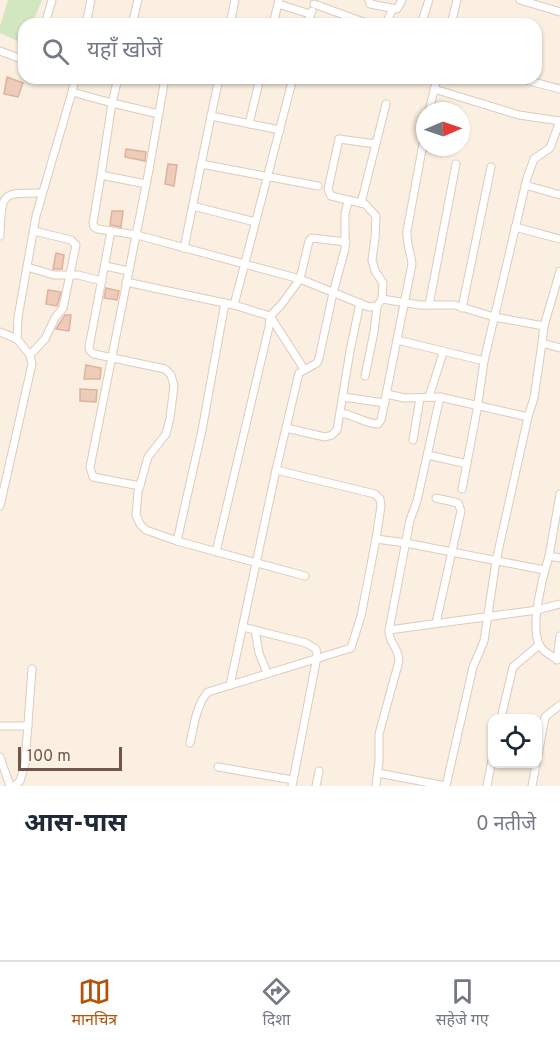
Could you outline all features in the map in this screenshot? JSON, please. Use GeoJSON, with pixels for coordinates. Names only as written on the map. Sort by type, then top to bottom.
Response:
{"type":"FeatureCollection","features":[{"type":"Feature","properties":{"kind":"street"},"geometry":{"type":"LineString","coordinates":[[47,18],[52,0]]}},
{"type":"Feature","properties":{"kind":"street"},"geometry":{"type":"LineString","coordinates":[[88,18],[92,0]]}},
{"type":"Feature","properties":{"kind":"street"},"geometry":{"type":"LineString","coordinates":[[134,18],[138,0]]}},
{"type":"Feature","properties":{"kind":"street"},"geometry":{"type":"LineString","coordinates":[[231,18],[235,0]]}},
{"type":"Feature","properties":{"kind":"street"},"geometry":{"type":"LineString","coordinates":[[369,0],[370,4],[392,10],[397,9],[402,0]]}},
{"type":"Feature","properties":{"kind":"street"},"geometry":{"type":"LineString","coordinates":[[422,18],[429,0]]}},
{"type":"Feature","properties":{"kind":"street"},"geometry":{"type":"LineString","coordinates":[[452,18],[457,0]]}},
{"type":"Feature","properties":{"kind":"street"},"geometry":{"type":"LineString","coordinates":[[520,0],[560,12]]}},
{"type":"Feature","properties":{"kind":"street"},"geometry":{"type":"LineString","coordinates":[[274,18],[278,2],[310,14]]}},
{"type":"Feature","properties":{"kind":"street"},"geometry":{"type":"LineString","coordinates":[[309,18],[315,2],[343,18]]}},
{"type":"Feature","properties":{"kind":"street"},"geometry":{"type":"LineString","coordinates":[[389,18],[392,10]]}},
{"type":"Feature","properties":{"kind":"street"},"geometry":{"type":"LineString","coordinates":[[0,51],[18,58]]}},
{"type":"Feature","properties":{"kind":"street"},"geometry":{"type":"LineString","coordinates":[[17,339],[18,316],[42,193],[57,150],[74,84]]}},
{"type":"Feature","properties":{"kind":"street"},"geometry":{"type":"LineString","coordinates":[[117,84],[94,227],[136,235],[300,279],[369,307],[377,306]]}},
{"type":"Feature","properties":{"kind":"street"},"geometry":{"type":"LineString","coordinates":[[140,486],[93,477],[90,473],[90,466],[164,84]]}},
{"type":"Feature","properties":{"kind":"street"},"geometry":{"type":"LineString","coordinates":[[184,248],[218,84]]}},
{"type":"Feature","properties":{"kind":"street"},"geometry":{"type":"LineString","coordinates":[[249,124],[259,84]]}},
{"type":"Feature","properties":{"kind":"street"},"geometry":{"type":"LineString","coordinates":[[234,305],[291,84]]}},
{"type":"Feature","properties":{"kind":"street"},"geometry":{"type":"LineString","coordinates":[[431,102],[435,84]]}},
{"type":"Feature","properties":{"kind":"street"},"geometry":{"type":"LineString","coordinates":[[541,84],[560,89]]}},
{"type":"Feature","properties":{"kind":"street"},"geometry":{"type":"LineString","coordinates":[[434,89],[519,115],[560,121],[550,148],[534,159],[525,186],[484,361],[462,489]]}},
{"type":"Feature","properties":{"kind":"street"},"geometry":{"type":"LineString","coordinates":[[72,92],[159,114]]}},
{"type":"Feature","properties":{"kind":"street"},"geometry":{"type":"LineString","coordinates":[[361,203],[386,104]]}},
{"type":"Feature","properties":{"kind":"street"},"geometry":{"type":"LineString","coordinates":[[211,116],[280,130]]}},
{"type":"Feature","properties":{"kind":"street"},"geometry":{"type":"LineString","coordinates":[[365,376],[377,306],[382,299],[382,283],[372,260],[377,220],[370,207],[331,196],[328,193],[339,139],[376,144]]}},
{"type":"Feature","properties":{"kind":"street"},"geometry":{"type":"LineString","coordinates":[[341,413],[353,415],[366,423],[378,424],[381,420],[412,264],[406,239],[421,156]]}},
{"type":"Feature","properties":{"kind":"street"},"geometry":{"type":"LineString","coordinates":[[201,164],[318,186]]}},
{"type":"Feature","properties":{"kind":"street"},"geometry":{"type":"LineString","coordinates":[[429,305],[456,164]]}},
{"type":"Feature","properties":{"kind":"street"},"geometry":{"type":"LineString","coordinates":[[462,308],[491,167]]}},
{"type":"Feature","properties":{"kind":"street"},"geometry":{"type":"LineString","coordinates":[[101,175],[146,184]]}},
{"type":"Feature","properties":{"kind":"street"},"geometry":{"type":"LineString","coordinates":[[525,186],[560,195]]}},
{"type":"Feature","properties":{"kind":"street"},"geometry":{"type":"LineString","coordinates":[[0,236],[2,200],[6,195],[42,193]]}},
{"type":"Feature","properties":{"kind":"street"},"geometry":{"type":"LineString","coordinates":[[230,685],[299,373],[317,363],[346,242],[344,226],[348,201]]}},
{"type":"Feature","properties":{"kind":"street"},"geometry":{"type":"LineString","coordinates":[[193,206],[255,222]]}},
{"type":"Feature","properties":{"kind":"street"},"geometry":{"type":"LineString","coordinates":[[515,227],[560,239]]}},
{"type":"Feature","properties":{"kind":"street"},"geometry":{"type":"LineString","coordinates":[[30,355],[45,339],[55,318],[63,308],[75,254],[75,242],[34,231]]}},
{"type":"Feature","properties":{"kind":"street"},"geometry":{"type":"LineString","coordinates":[[111,231],[90,351],[94,354],[165,369],[171,375],[174,386],[166,434],[148,457],[140,486],[136,504],[136,515],[140,524],[157,535],[305,576]]}},
{"type":"Feature","properties":{"kind":"street"},"geometry":{"type":"LineString","coordinates":[[216,552],[270,316],[300,279],[312,238],[346,242]]}},
{"type":"Feature","properties":{"kind":"street"},"geometry":{"type":"LineString","coordinates":[[105,266],[129,271]]}},
{"type":"Feature","properties":{"kind":"street"},"geometry":{"type":"LineString","coordinates":[[27,267],[54,275],[71,275],[102,281]]}},
{"type":"Feature","properties":{"kind":"street"},"geometry":{"type":"LineString","coordinates":[[378,773],[446,786],[473,667],[484,641],[496,561],[534,398],[544,326],[560,271]]}},
{"type":"Feature","properties":{"kind":"street"},"geometry":{"type":"LineString","coordinates":[[126,282],[234,305],[270,316],[304,369]]}},
{"type":"Feature","properties":{"kind":"street"},"geometry":{"type":"LineString","coordinates":[[382,299],[403,304],[455,305],[494,317],[544,326]]}},
{"type":"Feature","properties":{"kind":"street"},"geometry":{"type":"LineString","coordinates":[[177,540],[202,430],[225,303]]}},
{"type":"Feature","properties":{"kind":"street"},"geometry":{"type":"LineString","coordinates":[[286,428],[325,437],[337,430],[360,303]]}},
{"type":"Feature","properties":{"kind":"street"},"geometry":{"type":"LineString","coordinates":[[0,333],[17,339],[30,355],[32,364],[0,506]]}},
{"type":"Feature","properties":{"kind":"street"},"geometry":{"type":"LineString","coordinates":[[397,340],[443,353],[484,361]]}},
{"type":"Feature","properties":{"kind":"street"},"geometry":{"type":"LineString","coordinates":[[542,343],[560,348]]}},
{"type":"Feature","properties":{"kind":"street"},"geometry":{"type":"LineString","coordinates":[[429,396],[443,353]]}},
{"type":"Feature","properties":{"kind":"street"},"geometry":{"type":"LineString","coordinates":[[387,394],[420,398],[440,397],[528,417]]}},
{"type":"Feature","properties":{"kind":"street"},"geometry":{"type":"LineString","coordinates":[[343,397],[385,403]]}},
{"type":"Feature","properties":{"kind":"street"},"geometry":{"type":"LineString","coordinates":[[376,786],[379,734],[399,662],[398,649],[390,639],[389,630],[410,520],[417,501],[440,397]]}},
{"type":"Feature","properties":{"kind":"street"},"geometry":{"type":"LineString","coordinates":[[412,440],[420,398]]}},
{"type":"Feature","properties":{"kind":"street"},"geometry":{"type":"LineString","coordinates":[[428,455],[467,464]]}},
{"type":"Feature","properties":{"kind":"street"},"geometry":{"type":"LineString","coordinates":[[190,743],[202,698],[208,692],[351,648],[361,616],[376,539],[380,499],[375,494],[276,470]]}},
{"type":"Feature","properties":{"kind":"street"},"geometry":{"type":"LineString","coordinates":[[558,660],[539,645],[537,609],[560,494]]}},
{"type":"Feature","properties":{"kind":"street"},"geometry":{"type":"LineString","coordinates":[[436,498],[458,503],[461,506],[436,623]]}},
{"type":"Feature","properties":{"kind":"street"},"geometry":{"type":"LineString","coordinates":[[376,539],[451,551],[544,570]]}},
{"type":"Feature","properties":{"kind":"street"},"geometry":{"type":"LineString","coordinates":[[549,556],[560,558]]}},
{"type":"Feature","properties":{"kind":"street"},"geometry":{"type":"LineString","coordinates":[[389,630],[560,604]]}},
{"type":"Feature","properties":{"kind":"street"},"geometry":{"type":"LineString","coordinates":[[218,766],[293,783],[317,657],[313,646],[243,627]]}},
{"type":"Feature","properties":{"kind":"street"},"geometry":{"type":"LineString","coordinates":[[255,630],[259,653],[267,673]]}},
{"type":"Feature","properties":{"kind":"street"},"geometry":{"type":"LineString","coordinates":[[558,660],[560,636]]}},
{"type":"Feature","properties":{"kind":"street"},"geometry":{"type":"LineString","coordinates":[[502,714],[513,668],[539,645]]}},
{"type":"Feature","properties":{"kind":"street"},"geometry":{"type":"LineString","coordinates":[[0,757],[12,786],[20,781],[22,776],[32,669]]}},
{"type":"Feature","properties":{"kind":"street"},"geometry":{"type":"LineString","coordinates":[[542,731],[545,717],[560,705]]}},
{"type":"Feature","properties":{"kind":"street"},"geometry":{"type":"LineString","coordinates":[[0,726],[28,726]]}},
{"type":"Feature","properties":{"kind":"street"},"geometry":{"type":"LineString","coordinates":[[487,786],[490,768]]}},
{"type":"Feature","properties":{"kind":"street"},"geometry":{"type":"LineString","coordinates":[[532,786],[535,768]]}},
{"type":"Feature","properties":{"kind":"street"},"geometry":{"type":"LineString","coordinates":[[316,786],[319,771]]}},
{"type":"Feature","properties":{"kind":"green space"},"geometry":{"type":"Polygon","coordinates":[[[8,0],[42,0],[34,18],[18,18],[18,41],[0,33],[8,0]]]}},
{"type":"Feature","properties":{"kind":"building"},"geometry":{"type":"Polygon","coordinates":[[[7,77],[18,81],[18,84],[23,84],[18,97],[4,94],[7,77]]]}},
{"type":"Feature","properties":{"kind":"building"},"geometry":{"type":"Polygon","coordinates":[[[126,149],[146,152],[145,161],[125,157],[126,149]]]}},
{"type":"Feature","properties":{"kind":"building"},"geometry":{"type":"Polygon","coordinates":[[[168,164],[177,165],[174,186],[165,184],[168,164]]]}},
{"type":"Feature","properties":{"kind":"building"},"geometry":{"type":"Polygon","coordinates":[[[112,211],[123,211],[121,227],[110,225],[112,211]]]}},
{"type":"Feature","properties":{"kind":"building"},"geometry":{"type":"Polygon","coordinates":[[[56,253],[64,255],[62,269],[53,269],[56,253]]]}},
{"type":"Feature","properties":{"kind":"building"},"geometry":{"type":"Polygon","coordinates":[[[106,288],[119,291],[117,300],[104,298],[106,288]]]}},
{"type":"Feature","properties":{"kind":"building"},"geometry":{"type":"Polygon","coordinates":[[[48,290],[61,292],[57,306],[46,304],[48,290]]]}},
{"type":"Feature","properties":{"kind":"building"},"geometry":{"type":"Polygon","coordinates":[[[65,315],[71,315],[69,331],[56,329],[65,315]]]}},
{"type":"Feature","properties":{"kind":"building"},"geometry":{"type":"Polygon","coordinates":[[[86,365],[101,368],[100,379],[84,379],[86,365]]]}},
{"type":"Feature","properties":{"kind":"building"},"geometry":{"type":"Polygon","coordinates":[[[80,389],[97,390],[96,402],[80,401],[80,389]]]}}]}
